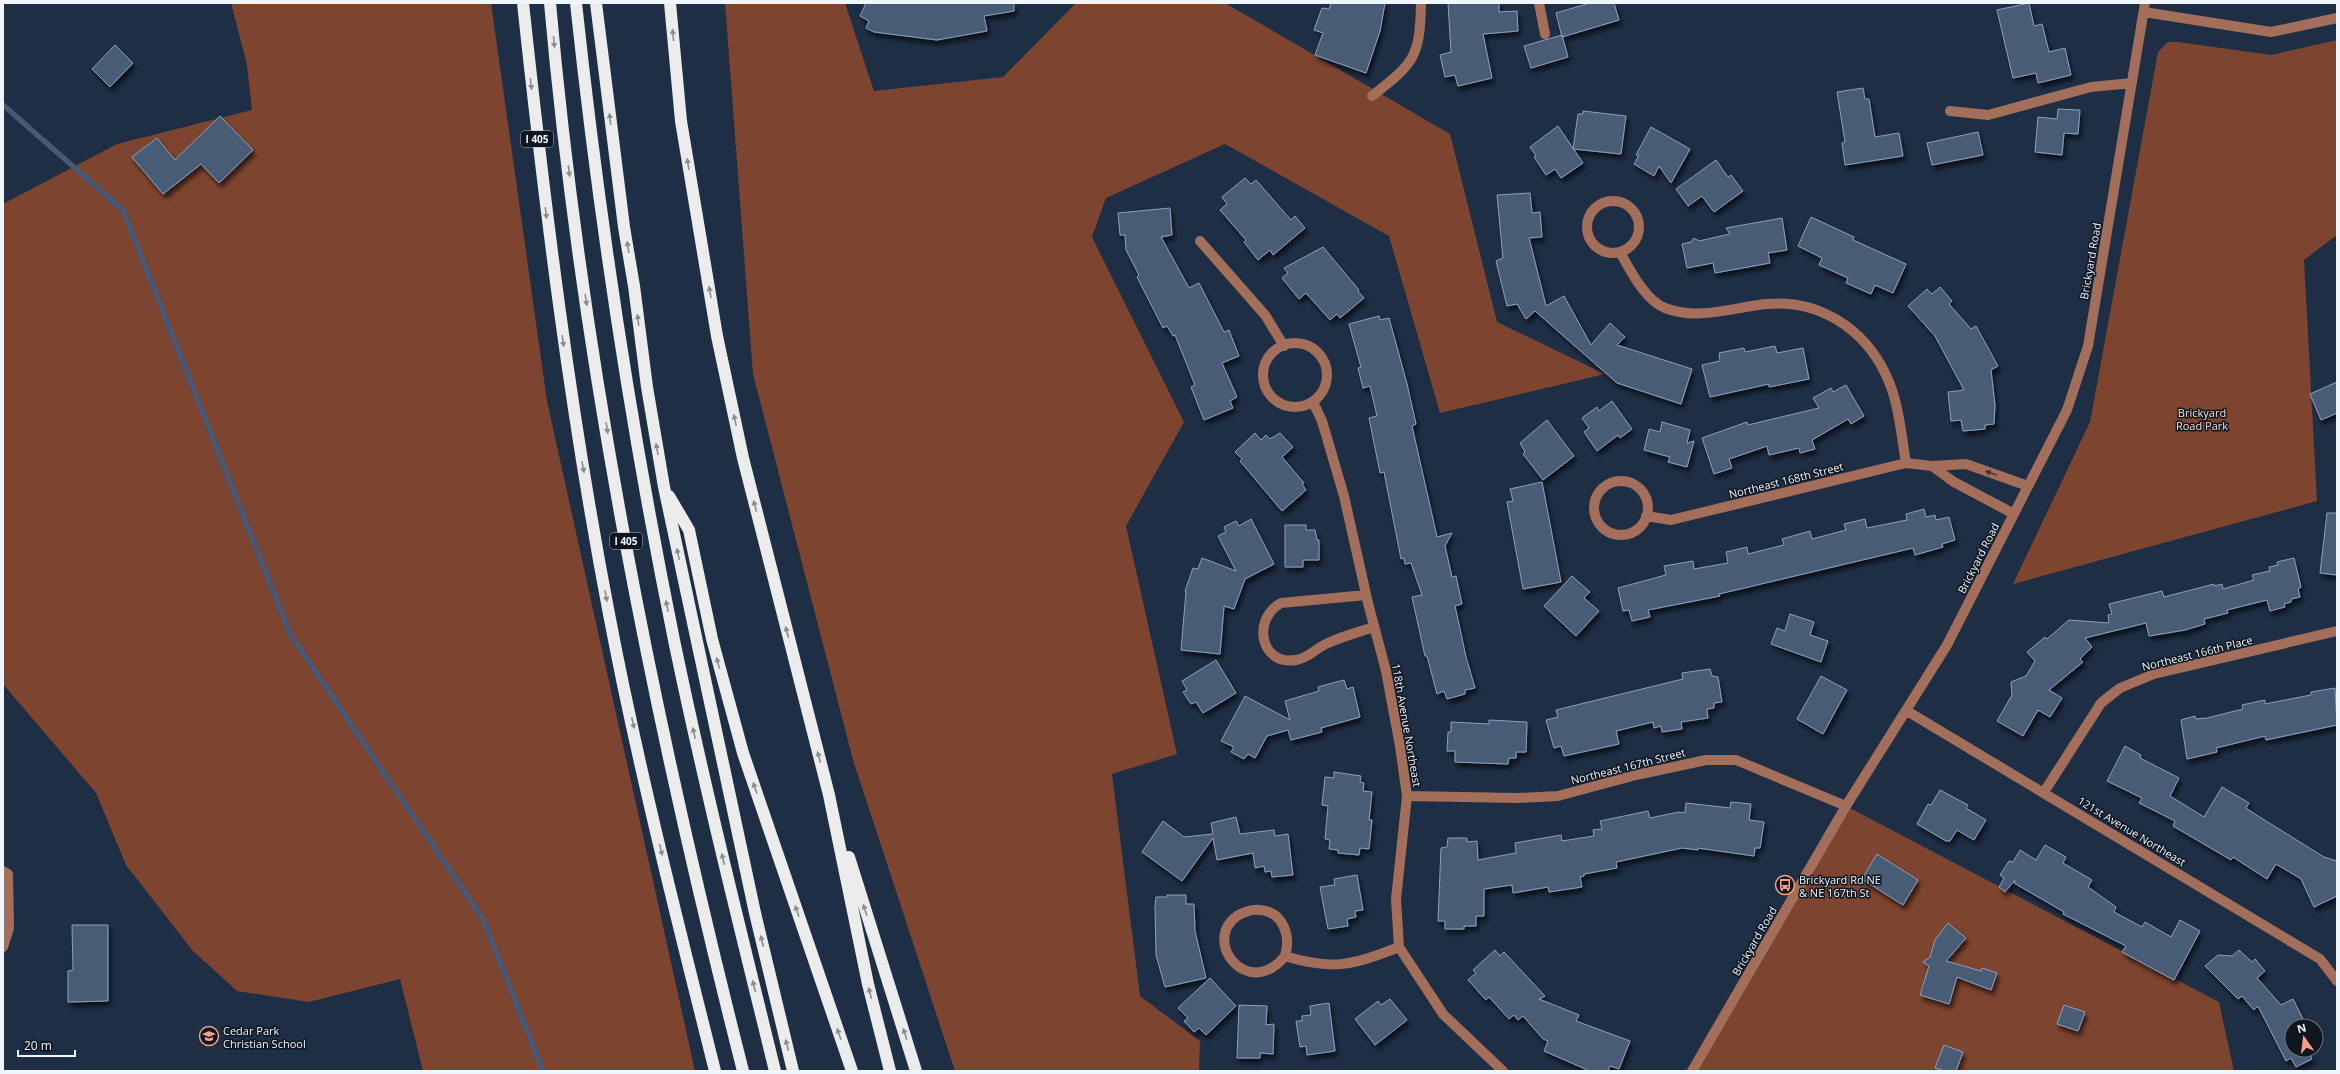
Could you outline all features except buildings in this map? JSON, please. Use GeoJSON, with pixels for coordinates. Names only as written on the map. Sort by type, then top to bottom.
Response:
{"type":"FeatureCollection","features":[{"type":"Feature","properties":{"kind":"highway","name":"I 405"},"geometry":{"type":"LineString","coordinates":[[523,3],[553,274],[576,429],[608,607],[670,890],[715,1071]]}},
{"type":"Feature","properties":{"kind":"highway","name":"I 405"},"geometry":{"type":"LineString","coordinates":[[550,3],[583,284],[628,555],[678,796],[743,1071]]}},
{"type":"Feature","properties":{"kind":"highway","name":"I 405"},"geometry":{"type":"LineString","coordinates":[[576,3],[614,300],[645,492],[703,776],[775,1071]]}},
{"type":"Feature","properties":{"kind":"highway"},"geometry":{"type":"LineString","coordinates":[[596,3],[646,387],[664,487],[755,913],[793,1071]]}},
{"type":"Feature","properties":{"kind":"highway"},"geometry":{"type":"LineString","coordinates":[[670,3],[681,121],[717,336],[745,466],[829,795],[868,984],[890,1071]]}},
{"type":"Feature","properties":{"kind":"highway"},"geometry":{"type":"LineString","coordinates":[[664,487],[689,530],[712,639],[743,754],[852,1071]]}},
{"type":"Feature","properties":{"kind":"highway"},"geometry":{"type":"LineString","coordinates":[[829,795],[916,1071]]}},
{"type":"Feature","properties":{"kind":"street"},"geometry":{"type":"LineString","coordinates":[[1372,96],[1399,74],[1414,56],[1420,32],[1421,3]]}},
{"type":"Feature","properties":{"kind":"street"},"geometry":{"type":"LineString","coordinates":[[1539,3],[1545,34]]}},
{"type":"Feature","properties":{"kind":"street"},"geometry":{"type":"LineString","coordinates":[[2145,8],[2271,32],[2337,18]]}},
{"type":"Feature","properties":{"kind":"street","name":"Brickyard Road"},"geometry":{"type":"LineString","coordinates":[[1692,1071],[1846,806],[1948,645],[2067,410],[2088,346],[2145,8]]}},
{"type":"Feature","properties":{"kind":"street"},"geometry":{"type":"LineString","coordinates":[[1950,111],[1988,115],[2090,87],[2132,83]]}},
{"type":"Feature","properties":{"kind":"street"},"geometry":{"type":"LineString","coordinates":[[1614,201],[1626,204],[1635,212],[1638,220],[1639,228],[1634,243],[1620,252],[1604,252],[1597,247],[1588,234],[1589,218],[1599,205],[1606,202],[1614,201]]}},
{"type":"Feature","properties":{"kind":"street"},"geometry":{"type":"LineString","coordinates":[[1200,241],[1265,315],[1284,346]]}},
{"type":"Feature","properties":{"kind":"street"},"geometry":{"type":"LineString","coordinates":[[1620,252],[1635,280],[1663,308],[1682,312],[1706,313],[1766,304],[1793,303],[1825,312],[1852,328],[1886,374],[1894,399],[1906,463]]}},
{"type":"Feature","properties":{"kind":"street"},"geometry":{"type":"LineString","coordinates":[[1304,344],[1312,348],[1324,361],[1327,379],[1322,392],[1313,402],[1305,406],[1287,406],[1278,402],[1266,389],[1264,381],[1266,363],[1271,355],[1284,346],[1304,344]]}},
{"type":"Feature","properties":{"kind":"street","name":"118th Avenue Northeast"},"geometry":{"type":"LineString","coordinates":[[1313,402],[1322,421],[1344,496],[1366,595],[1386,671],[1406,796],[1396,899],[1399,947],[1443,1014],[1503,1071]]}},
{"type":"Feature","properties":{"kind":"street","name":"Northeast 168th Street"},"geometry":{"type":"LineString","coordinates":[[1646,516],[1671,520],[1906,463],[1932,466],[1966,464],[2028,486]]}},
{"type":"Feature","properties":{"kind":"street","name":"Northeast 168th Street"},"geometry":{"type":"LineString","coordinates":[[1932,466],[1954,482],[2014,514]]}},
{"type":"Feature","properties":{"kind":"street"},"geometry":{"type":"LineString","coordinates":[[1612,482],[1628,482],[1642,492],[1646,499],[1646,516],[1640,527],[1629,534],[1612,534],[1599,524],[1593,508],[1598,493],[1612,482]]}},
{"type":"Feature","properties":{"kind":"street"},"geometry":{"type":"LineString","coordinates":[[1366,595],[1281,603],[1274,607],[1264,620],[1263,635],[1270,651],[1277,656],[1293,661],[1310,655],[1327,643],[1374,627]]}},
{"type":"Feature","properties":{"kind":"street","name":"Northeast 166th Place"},"geometry":{"type":"LineString","coordinates":[[2044,792],[2101,702],[2120,688],[2154,674],[2337,631]]}},
{"type":"Feature","properties":{"kind":"street","name":"121st Avenue Northeast"},"geometry":{"type":"LineString","coordinates":[[1907,711],[2320,959],[2336,975]]}},
{"type":"Feature","properties":{"kind":"street","name":"Northeast 167th Street"},"geometry":{"type":"LineString","coordinates":[[1406,796],[1517,798],[1558,796],[1636,775],[1698,761],[1736,760],[1846,806]]}},
{"type":"Feature","properties":{"kind":"street"},"geometry":{"type":"LineString","coordinates":[[3,871],[8,874],[9,928],[3,947]]}},
{"type":"Feature","properties":{"kind":"street"},"geometry":{"type":"LineString","coordinates":[[1252,910],[1271,913],[1282,923],[1288,937],[1285,956],[1271,970],[1261,973],[1242,970],[1228,956],[1225,936],[1228,927],[1234,919],[1252,910]]}},
{"type":"Feature","properties":{"kind":"street"},"geometry":{"type":"LineString","coordinates":[[1285,956],[1303,962],[1340,966],[1367,960],[1399,947]]}},
{"type":"Feature","properties":{"kind":"green space"},"geometry":{"type":"Polygon","coordinates":[[[231,3],[491,3],[547,401],[695,1071],[423,1071],[400,979],[309,1002],[237,991],[193,951],[126,865],[96,793],[3,684],[3,204],[117,144],[252,110],[247,65],[231,3]]]}},
{"type":"Feature","properties":{"kind":"green space"},"geometry":{"type":"Polygon","coordinates":[[[725,3],[845,3],[874,91],[1003,77],[1076,3],[1225,3],[1450,134],[1497,322],[1605,374],[1440,413],[1442,420],[1389,236],[1225,144],[1106,198],[1092,237],[1184,422],[1126,526],[1177,754],[1112,774],[1140,996],[1200,1041],[1199,1071],[955,1071],[853,760],[753,374],[725,3]]]}},
{"type":"Feature","properties":{"kind":"green space","name":"Brickyard Road Park"},"geometry":{"type":"Polygon","coordinates":[[[2337,40],[2337,235],[2304,260],[2317,501],[2013,584],[2090,422],[2158,52],[2168,42],[2178,42],[2271,55],[2337,40]]]}},
{"type":"Feature","properties":{"kind":"green space"},"geometry":{"type":"Polygon","coordinates":[[[1846,806],[2219,1002],[2234,1071],[1691,1071],[1846,806]]]}},
{"type":"Feature","properties":{"kind":"waterway"},"geometry":{"type":"LineString","coordinates":[[3,105],[123,210],[290,634],[483,919],[543,1071]]}},
{"type":"Feature","properties":{"kind":"place","name":"Brickyard Rd NE & NE 167th St"},"geometry":{"type":"Point","coordinates":[1785,885]}},
{"type":"Feature","properties":{"kind":"place","name":"Cedar Park Christian School"},"geometry":{"type":"Point","coordinates":[209,1036]}}]}
